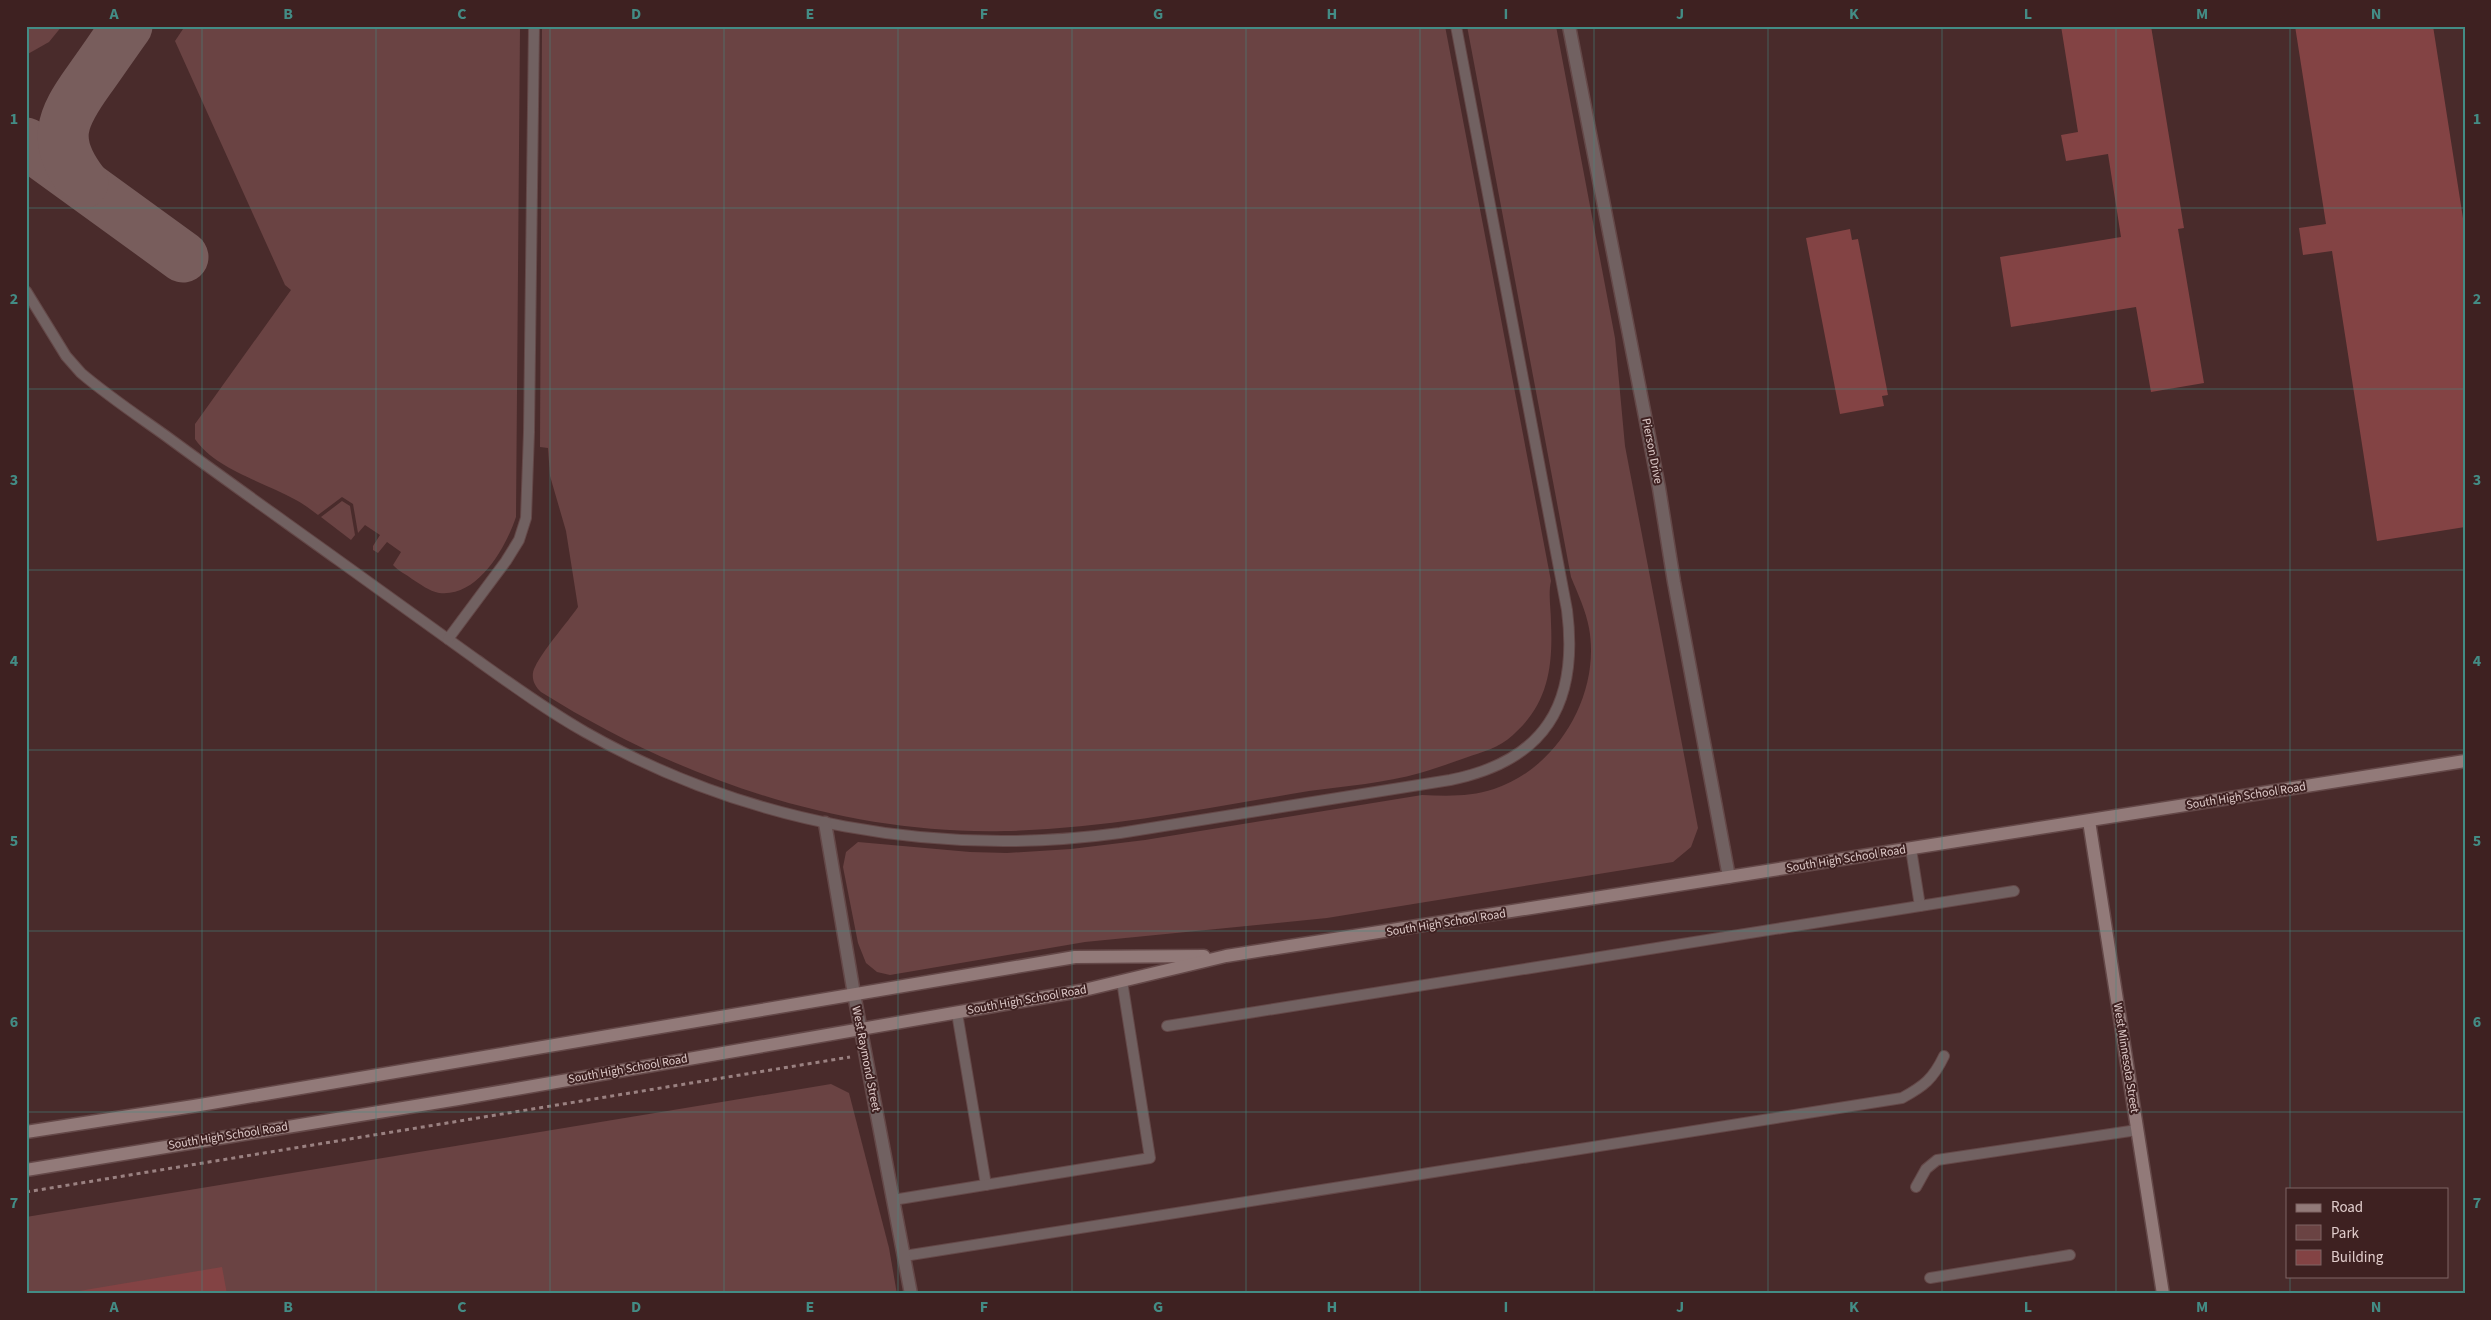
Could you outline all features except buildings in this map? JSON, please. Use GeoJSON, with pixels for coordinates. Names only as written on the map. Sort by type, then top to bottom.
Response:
{"type":"FeatureCollection","features":[{"type":"Feature","properties":{"kind":"street","name":"Pierson Drive"},"geometry":{"type":"LineString","coordinates":[[1569,26],[1657,479],[1674,582],[1730,877]]}},
{"type":"Feature","properties":{"kind":"street","name":"South High School Road"},"geometry":{"type":"LineString","coordinates":[[26,1170],[458,1099],[957,1013],[1080,991],[1226,956],[2465,761]]}},
{"type":"Feature","properties":{"kind":"street","name":"West Minnesota Street"},"geometry":{"type":"LineString","coordinates":[[2089,821],[2163,1294]]}},
{"type":"Feature","properties":{"kind":"street","name":"West Raymond Street"},"geometry":{"type":"LineString","coordinates":[[825,823],[854,994],[911,1294]]}},
{"type":"Feature","properties":{"kind":"street","name":"South High School Road"},"geometry":{"type":"LineString","coordinates":[[26,1132],[1075,957],[1226,956]]}},
{"type":"Feature","properties":{"kind":"lane"},"geometry":{"type":"LineString","coordinates":[[448,639],[506,561],[519,540],[526,518],[530,432],[534,26]]}},
{"type":"Feature","properties":{"kind":"lane"},"geometry":{"type":"LineString","coordinates":[[26,291],[66,356],[85,377],[448,639],[584,732],[637,759],[721,794],[825,823],[873,832],[981,842],[1040,841],[1095,836],[1468,776],[1499,766],[1513,758],[1542,731],[1557,708],[1567,683],[1571,653],[1568,610],[1456,26]]}},
{"type":"Feature","properties":{"kind":"lane"},"geometry":{"type":"LineString","coordinates":[[1911,849],[1920,906]]}},
{"type":"Feature","properties":{"kind":"lane"},"geometry":{"type":"LineString","coordinates":[[1167,1026],[2014,891]]}},
{"type":"Feature","properties":{"kind":"lane"},"geometry":{"type":"LineString","coordinates":[[893,1200],[1150,1158],[1122,981]]}},
{"type":"Feature","properties":{"kind":"lane"},"geometry":{"type":"LineString","coordinates":[[957,1013],[986,1185]]}},
{"type":"Feature","properties":{"kind":"lane"},"geometry":{"type":"LineString","coordinates":[[904,1256],[1902,1098],[1920,1088],[1934,1075],[1944,1056]]}},
{"type":"Feature","properties":{"kind":"lane"},"geometry":{"type":"LineString","coordinates":[[1916,1187],[1926,1169],[1938,1160],[2137,1130]]}},
{"type":"Feature","properties":{"kind":"lane"},"geometry":{"type":"LineString","coordinates":[[1930,1278],[2070,1255]]}},
{"type":"Feature","properties":{"kind":"path"},"geometry":{"type":"LineString","coordinates":[[26,1192],[866,1054]]}},
{"type":"Feature","properties":{"kind":"green space"},"geometry":{"type":"Polygon","coordinates":[[[26,26],[62,26],[49,42],[26,55],[26,26]]]}},
{"type":"Feature","properties":{"kind":"green space"},"geometry":{"type":"Polygon","coordinates":[[[185,26],[520,26],[516,517],[498,556],[478,579],[466,587],[453,592],[439,593],[425,587],[393,565],[401,552],[387,542],[378,553],[373,550],[373,546],[380,535],[365,525],[358,533],[353,504],[342,497],[318,515],[305,505],[283,493],[227,467],[215,459],[195,439],[195,424],[291,290],[285,285],[175,41],[185,26]]]}},
{"type":"Feature","properties":{"kind":"green space"},"geometry":{"type":"Polygon","coordinates":[[[542,26],[1445,26],[1551,581],[1551,655],[1546,684],[1534,711],[1513,735],[1484,752],[1437,768],[1379,782],[1309,791],[1119,822],[1005,831],[943,830],[882,823],[822,811],[762,795],[705,775],[648,751],[594,723],[541,692],[536,687],[533,674],[538,660],[578,607],[566,531],[550,476],[548,448],[540,447],[542,26]]]}},
{"type":"Feature","properties":{"kind":"green space"},"geometry":{"type":"Polygon","coordinates":[[[1467,26],[1556,26],[1615,338],[1625,446],[1698,828],[1691,847],[1673,862],[1327,918],[1085,942],[890,975],[877,972],[866,963],[858,943],[843,867],[846,852],[858,842],[970,852],[1007,853],[1071,849],[1145,840],[1422,795],[1467,795],[1494,789],[1517,779],[1538,764],[1555,746],[1570,725],[1581,702],[1588,678],[1591,653],[1589,628],[1584,609],[1571,577],[1467,26]]]}},
{"type":"Feature","properties":{"kind":"green space"},"geometry":{"type":"Polygon","coordinates":[[[342,501],[350,506],[355,535],[351,540],[321,517],[342,501]]]}},
{"type":"Feature","properties":{"kind":"green space"},"geometry":{"type":"Polygon","coordinates":[[[831,1084],[849,1093],[889,1248],[897,1294],[26,1294],[26,1217],[831,1084]]]}},
{"type":"Feature","properties":{"kind":"taxiway"},"geometry":{"type":"LineString","coordinates":[[83,183],[66,155],[63,142],[66,119],[79,94],[127,26]]}},
{"type":"Feature","properties":{"kind":"taxiway"},"geometry":{"type":"LineString","coordinates":[[26,143],[183,257]]}}]}
